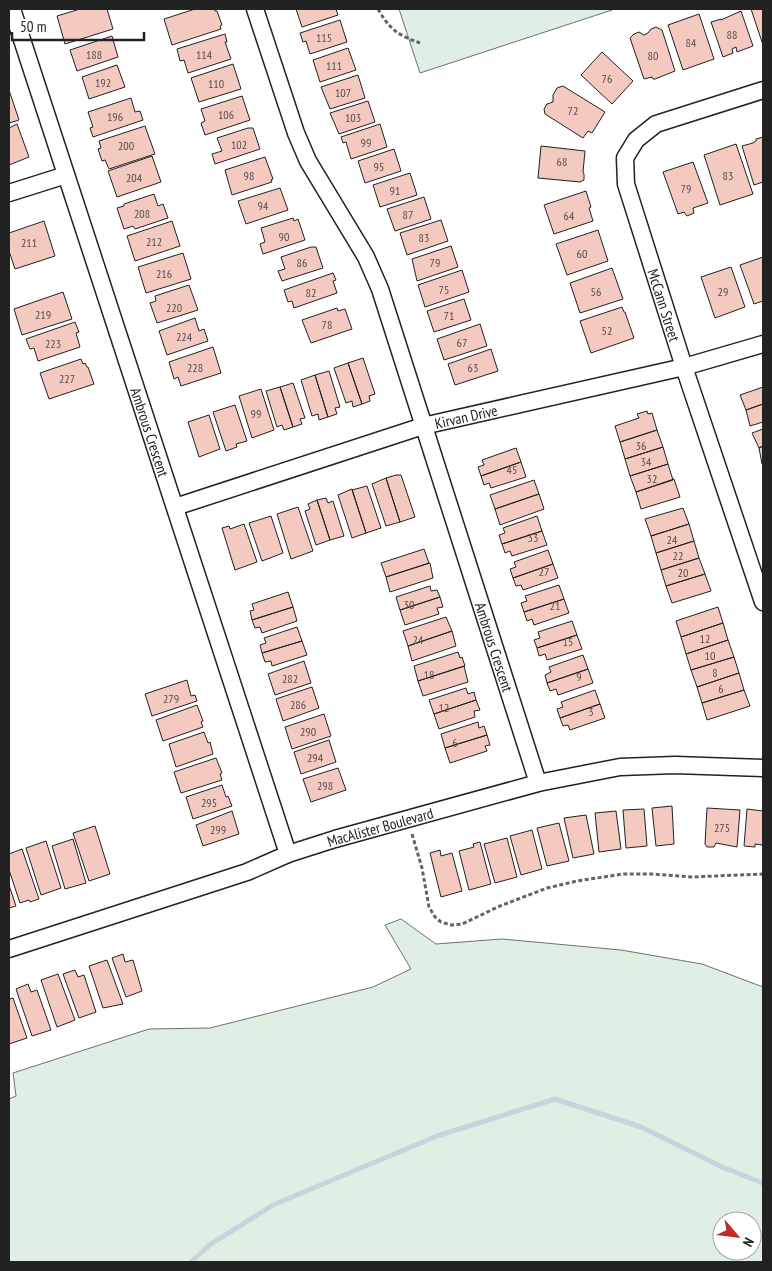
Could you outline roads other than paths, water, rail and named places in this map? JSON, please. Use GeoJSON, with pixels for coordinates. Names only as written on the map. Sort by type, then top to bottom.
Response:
{"type":"FeatureCollection","features":[{"type":"Feature","properties":{"kind":"street","name":"Ambrous Crescent"},"geometry":{"type":"LineString","coordinates":[[12,9],[288,854]]}},
{"type":"Feature","properties":{"kind":"street","name":"Ambrous Crescent"},"geometry":{"type":"LineString","coordinates":[[255,9],[296,133],[308,160],[366,257],[380,289],[538,783]]}},
{"type":"Feature","properties":{"kind":"street","name":"McCann Street"},"geometry":{"type":"LineString","coordinates":[[763,90],[656,124],[636,140],[625,158],[626,184],[684,368],[693,389],[763,602]]}},
{"type":"Feature","properties":{"kind":"street"},"geometry":{"type":"LineString","coordinates":[[9,193],[66,175]]}},
{"type":"Feature","properties":{"kind":"street","name":"Kirvan Drive"},"geometry":{"type":"LineString","coordinates":[[175,507],[423,426],[684,368],[763,344]]}},
{"type":"Feature","properties":{"kind":"street","name":"MacAlister Boulevard"},"geometry":{"type":"LineString","coordinates":[[9,949],[246,872],[288,854],[335,839],[538,783],[620,767],[675,764],[763,768]]}},
{"type":"Feature","properties":{"kind":"waterway"},"geometry":{"type":"LineString","coordinates":[[191,1262],[211,1244],[273,1205],[437,1136],[555,1099],[641,1127],[722,1167],[763,1183]]}}]}
